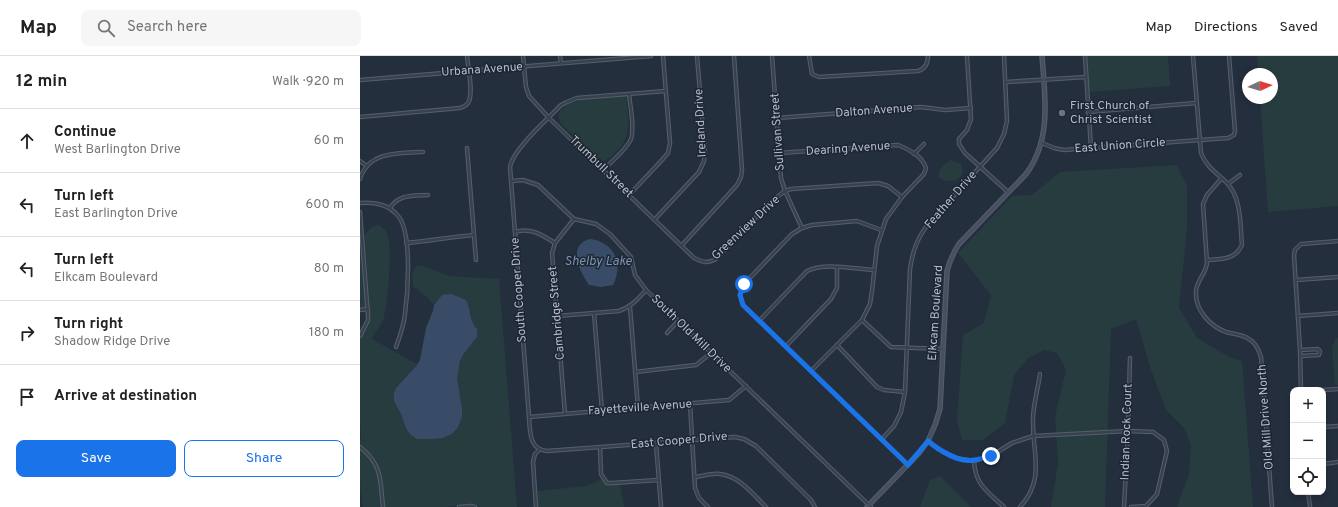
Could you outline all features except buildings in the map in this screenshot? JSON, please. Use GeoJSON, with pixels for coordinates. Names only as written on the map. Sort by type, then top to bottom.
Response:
{"type":"FeatureCollection","features":[{"type":"Feature","properties":{"kind":"street"},"geometry":{"type":"LineString","coordinates":[[360,117],[460,108],[468,104],[470,96],[467,56]]}},
{"type":"Feature","properties":{"kind":"street","name":"Trumbull Street"},"geometry":{"type":"LineString","coordinates":[[523,56],[526,87],[529,96],[549,118],[694,258],[704,263]]}},
{"type":"Feature","properties":{"kind":"street"},"geometry":{"type":"LineString","coordinates":[[560,56],[560,63]]}},
{"type":"Feature","properties":{"kind":"street"},"geometry":{"type":"LineString","coordinates":[[596,56],[597,60]]}},
{"type":"Feature","properties":{"kind":"street","name":"Urbana Avenue"},"geometry":{"type":"LineString","coordinates":[[360,80],[651,56]]}},
{"type":"Feature","properties":{"kind":"street"},"geometry":{"type":"LineString","coordinates":[[630,195],[668,153],[670,143],[664,56]]}},
{"type":"Feature","properties":{"kind":"street","name":"Ireland Drive"},"geometry":{"type":"LineString","coordinates":[[655,219],[699,172],[704,161],[705,153],[697,56]]}},
{"type":"Feature","properties":{"kind":"street"},"geometry":{"type":"LineString","coordinates":[[682,246],[737,185],[741,177],[742,170],[734,56]]}},
{"type":"Feature","properties":{"kind":"street","name":"Sullivan Street"},"geometry":{"type":"LineString","coordinates":[[772,56],[781,178],[785,191],[802,228]]}},
{"type":"Feature","properties":{"kind":"street"},"geometry":{"type":"LineString","coordinates":[[809,56],[812,74],[819,77],[918,71],[925,67],[928,56]]}},
{"type":"Feature","properties":{"kind":"street"},"geometry":{"type":"LineString","coordinates":[[967,56],[971,119],[970,125],[959,139],[959,144],[964,151],[1008,192]]}},
{"type":"Feature","properties":{"kind":"street","name":"Feather Drive"},"geometry":{"type":"LineString","coordinates":[[882,439],[894,426],[901,412],[905,392],[910,269],[913,252],[918,238],[928,224],[997,148],[1004,134],[1008,121],[1004,56]]}},
{"type":"Feature","properties":{"kind":"street","name":"Elkcam Boulevard"},"geometry":{"type":"LineString","coordinates":[[869,506],[908,465],[928,441],[935,426],[940,409],[947,271],[952,255],[959,244],[1033,165],[1042,143],[1045,126],[1046,109],[1042,56]]}},
{"type":"Feature","properties":{"kind":"street"},"geometry":{"type":"LineString","coordinates":[[1085,56],[1091,148]]}},
{"type":"Feature","properties":{"kind":"street"},"geometry":{"type":"LineString","coordinates":[[1193,56],[1200,153],[1209,168],[1228,184],[1239,208],[1242,245],[1235,256],[1207,260]]}},
{"type":"Feature","properties":{"kind":"street","name":"East Union Circle"},"geometry":{"type":"LineString","coordinates":[[1042,143],[1064,150],[1228,138],[1233,136],[1235,131],[1229,56]]}},
{"type":"Feature","properties":{"kind":"street"},"geometry":{"type":"LineString","coordinates":[[1006,82],[1086,77]]}},
{"type":"Feature","properties":{"kind":"street","name":"South Cooper Drive"},"geometry":{"type":"LineString","coordinates":[[539,450],[535,447],[531,436],[529,417],[511,181],[511,163],[514,156],[532,136],[561,105],[567,102],[577,98],[666,91]]}},
{"type":"Feature","properties":{"kind":"street"},"geometry":{"type":"LineString","coordinates":[[603,170],[626,147],[631,139],[632,128],[629,94]]}},
{"type":"Feature","properties":{"kind":"street"},"geometry":{"type":"LineString","coordinates":[[1088,112],[1196,103]]}},
{"type":"Feature","properties":{"kind":"street","name":"Dalton Avenue"},"geometry":{"type":"LineString","coordinates":[[777,118],[921,107],[945,110],[971,108]]}},
{"type":"Feature","properties":{"kind":"street"},"geometry":{"type":"LineString","coordinates":[[914,154],[924,144]]}},
{"type":"Feature","properties":{"kind":"street","name":"Dearing Avenue"},"geometry":{"type":"LineString","coordinates":[[779,154],[898,145],[907,148],[925,164],[926,168],[925,172],[902,197]]}},
{"type":"Feature","properties":{"kind":"street"},"geometry":{"type":"LineString","coordinates":[[467,148],[476,260]]}},
{"type":"Feature","properties":{"kind":"street"},"geometry":{"type":"LineString","coordinates":[[360,179],[367,166],[385,155],[423,152]]}},
{"type":"Feature","properties":{"kind":"street"},"geometry":{"type":"LineString","coordinates":[[360,161],[367,166]]}},
{"type":"Feature","properties":{"kind":"street"},"geometry":{"type":"LineString","coordinates":[[1228,184],[1240,175]]}},
{"type":"Feature","properties":{"kind":"street","name":"Old Mill Drive North"},"geometry":{"type":"LineString","coordinates":[[1222,179],[1207,195],[1203,204],[1207,260],[1206,269],[1197,284],[1196,299],[1200,309],[1209,321],[1220,329],[1250,339],[1258,349],[1261,357],[1272,507]]}},
{"type":"Feature","properties":{"kind":"street"},"geometry":{"type":"LineString","coordinates":[[511,181],[523,180],[538,185],[574,219],[555,243],[536,232],[528,230],[515,232]]}},
{"type":"Feature","properties":{"kind":"street","name":"Greenview Drive"},"geometry":{"type":"LineString","coordinates":[[704,263],[709,263],[716,259],[773,200],[785,191],[791,189],[878,183],[888,186],[902,197]]}},
{"type":"Feature","properties":{"kind":"street"},"geometry":{"type":"LineString","coordinates":[[390,208],[395,201],[405,196],[428,194]]}},
{"type":"Feature","properties":{"kind":"street"},"geometry":{"type":"LineString","coordinates":[[811,371],[862,320],[870,304],[876,246],[881,230],[886,219],[902,197]]}},
{"type":"Feature","properties":{"kind":"street"},"geometry":{"type":"LineString","coordinates":[[360,203],[371,202],[390,208],[403,223],[406,243],[408,279],[403,327],[396,347]]}},
{"type":"Feature","properties":{"kind":"street"},"geometry":{"type":"LineString","coordinates":[[360,212],[368,309],[368,320],[360,336]]}},
{"type":"Feature","properties":{"kind":"street","name":"South Old Mill Drive"},"geometry":{"type":"LineString","coordinates":[[574,219],[596,224],[610,234],[631,257],[635,275],[646,290],[869,506]]}},
{"type":"Feature","properties":{"kind":"street"},"geometry":{"type":"LineString","coordinates":[[881,230],[857,221],[812,225],[802,228],[792,234],[744,284],[740,295],[743,305],[908,465]]}},
{"type":"Feature","properties":{"kind":"street"},"geometry":{"type":"LineString","coordinates":[[406,243],[446,237],[474,235]]}},
{"type":"Feature","properties":{"kind":"street"},"geometry":{"type":"LineString","coordinates":[[1300,387],[1300,350],[1294,255],[1300,244],[1338,241]]}},
{"type":"Feature","properties":{"kind":"street","name":"Cambridge Street"},"geometry":{"type":"LineString","coordinates":[[555,243],[552,253],[565,414]]}},
{"type":"Feature","properties":{"kind":"street"},"geometry":{"type":"LineString","coordinates":[[760,321],[807,271],[820,267],[873,270]]}},
{"type":"Feature","properties":{"kind":"street"},"geometry":{"type":"LineString","coordinates":[[786,346],[831,299],[837,288],[837,268]]}},
{"type":"Feature","properties":{"kind":"street"},"geometry":{"type":"LineString","coordinates":[[1296,280],[1338,277]]}},
{"type":"Feature","properties":{"kind":"street"},"geometry":{"type":"LineString","coordinates":[[557,316],[619,311],[630,307],[646,290]]}},
{"type":"Feature","properties":{"kind":"street"},"geometry":{"type":"LineString","coordinates":[[630,307],[638,408]]}},
{"type":"Feature","properties":{"kind":"street"},"geometry":{"type":"LineString","coordinates":[[360,310],[368,309]]}},
{"type":"Feature","properties":{"kind":"street"},"geometry":{"type":"LineString","coordinates":[[594,313],[602,411]]}},
{"type":"Feature","properties":{"kind":"street"},"geometry":{"type":"LineString","coordinates":[[1298,316],[1338,313]]}},
{"type":"Feature","properties":{"kind":"street"},"geometry":{"type":"LineString","coordinates":[[862,320],[891,347],[944,349]]}},
{"type":"Feature","properties":{"kind":"street"},"geometry":{"type":"LineString","coordinates":[[667,332],[678,321]]}},
{"type":"Feature","properties":{"kind":"street"},"geometry":{"type":"LineString","coordinates":[[837,345],[877,386],[884,390],[905,392]]}},
{"type":"Feature","properties":{"kind":"street"},"geometry":{"type":"LineString","coordinates":[[1300,350],[1318,349],[1320,351],[1319,355],[1300,356]]}},
{"type":"Feature","properties":{"kind":"street"},"geometry":{"type":"LineString","coordinates":[[635,372],[696,366],[711,353]]}},
{"type":"Feature","properties":{"kind":"street","name":"Indian Rock Court"},"geometry":{"type":"LineString","coordinates":[[1124,507],[1130,358]]}},
{"type":"Feature","properties":{"kind":"street"},"geometry":{"type":"LineString","coordinates":[[1020,507],[1029,495],[1036,479],[1033,418],[1040,374]]}},
{"type":"Feature","properties":{"kind":"street","name":"Fayetteville Avenue"},"geometry":{"type":"LineString","coordinates":[[529,417],[729,400],[746,386]]}},
{"type":"Feature","properties":{"kind":"street"},"geometry":{"type":"LineString","coordinates":[[1326,390],[1338,389]]}},
{"type":"Feature","properties":{"kind":"street"},"geometry":{"type":"LineString","coordinates":[[690,404],[697,494],[702,502],[708,507]]}},
{"type":"Feature","properties":{"kind":"street"},"geometry":{"type":"LineString","coordinates":[[1326,427],[1338,426]]}},
{"type":"Feature","properties":{"kind":"street"},"geometry":{"type":"LineString","coordinates":[[928,441],[938,449],[956,458],[974,461],[991,456],[1012,443],[1033,436],[1128,431],[1153,432],[1164,440],[1166,451],[1157,494],[1146,506],[1131,507]]}},
{"type":"Feature","properties":{"kind":"street","name":"East Cooper Drive"},"geometry":{"type":"LineString","coordinates":[[539,450],[547,452],[735,436],[750,442],[811,500],[815,507]]}},
{"type":"Feature","properties":{"kind":"street"},"geometry":{"type":"LineString","coordinates":[[656,443],[661,507]]}},
{"type":"Feature","properties":{"kind":"street"},"geometry":{"type":"LineString","coordinates":[[360,447],[372,458],[378,469],[383,507]]}},
{"type":"Feature","properties":{"kind":"street"},"geometry":{"type":"LineString","coordinates":[[600,448],[601,474],[607,482],[613,483],[658,480]]}},
{"type":"Feature","properties":{"kind":"street"},"geometry":{"type":"LineString","coordinates":[[536,507],[533,462],[535,454],[539,450]]}},
{"type":"Feature","properties":{"kind":"street"},"geometry":{"type":"LineString","coordinates":[[974,461],[974,471],[983,487],[1004,507]]}},
{"type":"Feature","properties":{"kind":"street"},"geometry":{"type":"LineString","coordinates":[[1326,464],[1338,462]]}},
{"type":"Feature","properties":{"kind":"street"},"geometry":{"type":"LineString","coordinates":[[695,477],[720,474],[730,476],[746,487],[766,507]]}},
{"type":"Feature","properties":{"kind":"street"},"geometry":{"type":"LineString","coordinates":[[1308,495],[1310,507]]}},
{"type":"Feature","properties":{"kind":"street"},"geometry":{"type":"LineString","coordinates":[[459,507],[476,507]]}},
{"type":"Feature","properties":{"kind":"green space"},"geometry":{"type":"Polygon","coordinates":[[[1086,56],[1168,56],[1170,86],[1088,92],[1086,56]]]}},
{"type":"Feature","properties":{"kind":"green space"},"geometry":{"type":"Polygon","coordinates":[[[1257,56],[1338,56],[1338,206],[1268,212],[1260,104],[1278,104],[1278,68],[1258,68],[1257,56]]]}},
{"type":"Feature","properties":{"kind":"green space"},"geometry":{"type":"Polygon","coordinates":[[[595,97],[626,97],[628,119],[627,133],[621,146],[604,161],[595,156],[561,124],[558,115],[568,104],[576,101],[595,97]]]}},
{"type":"Feature","properties":{"kind":"green space"},"geometry":{"type":"Polygon","coordinates":[[[951,160],[961,164],[963,169],[960,177],[953,181],[939,178],[939,172],[942,167],[951,160]]]}},
{"type":"Feature","properties":{"kind":"green space"},"geometry":{"type":"Polygon","coordinates":[[[1177,165],[1187,186],[1187,229],[1179,308],[1197,338],[1231,358],[1242,361],[1253,507],[1177,507],[1189,474],[1191,446],[1185,429],[1166,410],[1150,367],[1136,319],[1111,329],[1105,507],[1051,507],[1058,464],[1055,416],[1066,370],[1057,353],[1044,350],[1028,358],[1014,375],[1005,423],[983,440],[962,440],[957,420],[963,335],[984,323],[991,295],[958,253],[1012,196],[1032,195],[1060,172],[1177,165]]]}},
{"type":"Feature","properties":{"kind":"green space"},"geometry":{"type":"Polygon","coordinates":[[[378,225],[384,229],[388,236],[390,253],[389,276],[384,317],[372,339],[417,364],[396,388],[399,410],[401,414],[425,439],[434,439],[452,434],[461,401],[457,386],[458,367],[466,351],[475,341],[471,313],[442,295],[434,305],[427,297],[413,286],[412,273],[416,266],[423,266],[449,276],[499,279],[517,507],[479,507],[471,505],[443,507],[384,507],[382,480],[377,465],[368,451],[360,445],[360,339],[370,316],[364,235],[372,227],[378,225]]]}},
{"type":"Feature","properties":{"kind":"green space"},"geometry":{"type":"Polygon","coordinates":[[[360,236],[367,308],[360,308],[360,236]]]}},
{"type":"Feature","properties":{"kind":"green space"},"geometry":{"type":"Polygon","coordinates":[[[1338,338],[1338,385],[1335,385],[1332,348],[1335,339],[1338,338]]]}},
{"type":"Feature","properties":{"kind":"green space"},"geometry":{"type":"Polygon","coordinates":[[[360,449],[376,469],[379,482],[381,507],[363,507],[360,483],[360,449]]]}},
{"type":"Feature","properties":{"kind":"green space"},"geometry":{"type":"Polygon","coordinates":[[[940,476],[971,507],[920,507],[930,480],[940,476]]]}},
{"type":"Feature","properties":{"kind":"green space"},"geometry":{"type":"Polygon","coordinates":[[[602,479],[607,483],[620,483],[624,507],[527,507],[538,506],[537,491],[587,486],[602,479]]]}},
{"type":"Feature","properties":{"kind":"water","name":"Shelby Lake"},"geometry":{"type":"Polygon","coordinates":[[[590,239],[605,244],[615,255],[617,269],[613,285],[601,287],[589,285],[582,273],[577,259],[577,252],[583,242],[590,239]]]}},
{"type":"Feature","properties":{"kind":"water"},"geometry":{"type":"Polygon","coordinates":[[[451,294],[466,300],[473,323],[477,329],[477,337],[460,361],[457,379],[462,417],[458,427],[452,434],[442,438],[417,439],[410,434],[406,428],[394,401],[394,394],[396,388],[420,360],[426,328],[434,305],[442,295],[451,294]]]}},
{"type":"Feature","properties":{"kind":"place","name":"First Church of Christ Scientist"},"geometry":{"type":"Point","coordinates":[1062,113]}},
{"type":"Feature","properties":{"kind":"route"},"geometry":{"type":"LineString","coordinates":[[744,284],[740,295],[743,305],[908,465],[928,441],[938,449],[956,458],[974,461],[991,456]]}}]}
